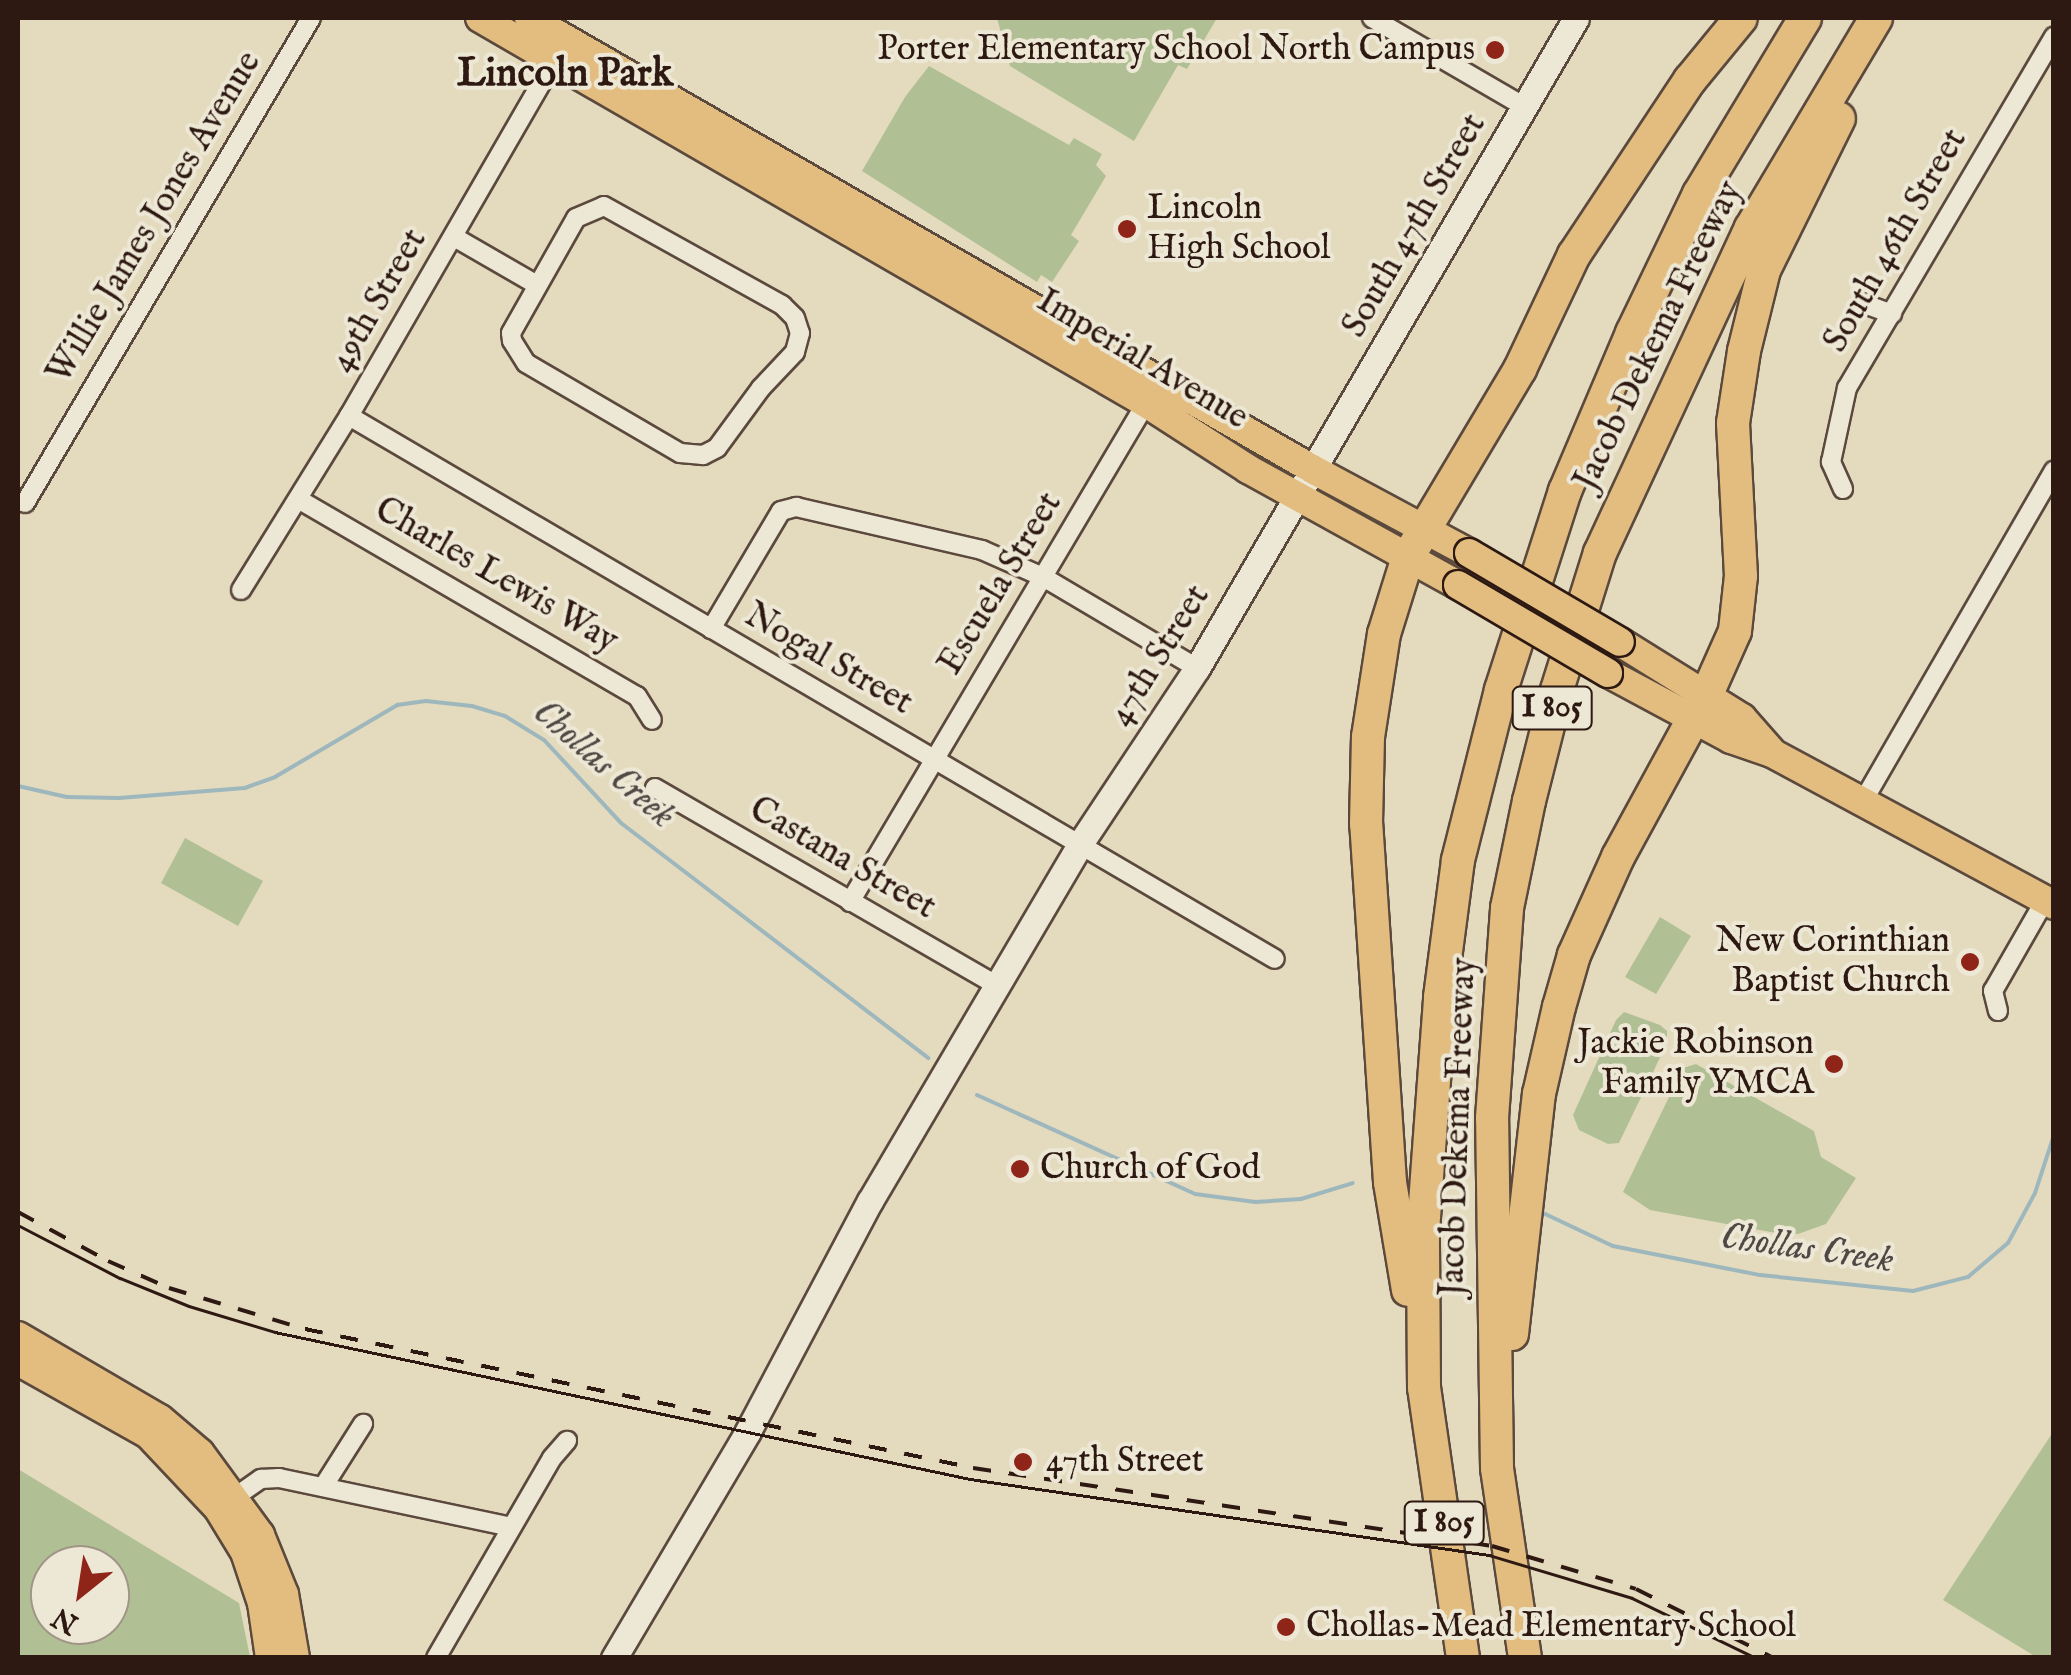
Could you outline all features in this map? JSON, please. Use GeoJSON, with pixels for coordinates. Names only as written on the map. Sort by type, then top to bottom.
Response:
{"type":"FeatureCollection","features":[{"type":"Feature","properties":{"kind":"highway"},"geometry":{"type":"LineString","coordinates":[[1424,1388],[1390,1182],[1366,824],[1368,737],[1379,668],[1408,557],[1520,369],[1574,255],[1690,80],[1741,18]]}},
{"type":"Feature","properties":{"kind":"highway","name":"Jacob Dekema Freeway"},"geometry":{"type":"LineString","coordinates":[[1464,1658],[1424,1388],[1423,1231],[1440,998],[1458,860],[1501,690],[1565,491],[1632,333],[1699,194],[1804,18]]}},
{"type":"Feature","properties":{"kind":"highway","name":"Jacob Dekema Freeway"},"geometry":{"type":"LineString","coordinates":[[1525,1658],[1497,1468],[1492,1118],[1507,908],[1557,690],[1600,554],[1751,228],[1876,18]]}},
{"type":"Feature","properties":{"kind":"highway"},"geometry":{"type":"LineString","coordinates":[[1497,1468],[1539,1094],[1559,1007],[1574,955],[1618,857],[1700,706],[1735,632],[1741,576],[1733,423],[1764,270],[1888,18]]}},
{"type":"Feature","properties":{"kind":"main road","name":"Imperial Avenue"},"geometry":{"type":"LineString","coordinates":[[480,18],[561,50],[1426,529],[1620,642],[1700,706],[1731,739],[1772,752],[2051,902]]}},
{"type":"Feature","properties":{"kind":"main road","name":"Imperial Avenue"},"geometry":{"type":"LineString","coordinates":[[530,18],[561,50],[1298,496],[1608,673],[1700,706]]}},
{"type":"Feature","properties":{"kind":"main road","name":"South 47th Street"},"geometry":{"type":"LineString","coordinates":[[1314,470],[1576,18]]}},
{"type":"Feature","properties":{"kind":"main road","name":"47th Street"},"geometry":{"type":"LineString","coordinates":[[614,1658],[748,1431],[870,1201],[1080,844],[1197,668],[1314,470]]}},
{"type":"Feature","properties":{"kind":"main road"},"geometry":{"type":"LineString","coordinates":[[18,1336],[160,1418],[200,1453],[260,1535],[284,1594],[296,1658]]}},
{"type":"Feature","properties":{"kind":"main road"},"geometry":{"type":"LineString","coordinates":[[18,1361],[178,1447],[226,1497],[235,1497]]}},
{"type":"Feature","properties":{"kind":"main road"},"geometry":{"type":"LineString","coordinates":[[148,1434],[218,1508],[245,1552],[262,1603],[270,1658]]}},
{"type":"Feature","properties":{"kind":"street","name":"Willie James Jones Avenue"},"geometry":{"type":"LineString","coordinates":[[25,504],[310,18]]}},
{"type":"Feature","properties":{"kind":"street"},"geometry":{"type":"LineString","coordinates":[[1372,18],[1525,107]]}},
{"type":"Feature","properties":{"kind":"street","name":"South 46th Street"},"geometry":{"type":"LineString","coordinates":[[1843,489],[1830,462],[1847,388],[2054,36]]}},
{"type":"Feature","properties":{"kind":"street","name":"49th Street"},"geometry":{"type":"LineString","coordinates":[[241,590],[349,416],[561,50]]}},
{"type":"Feature","properties":{"kind":"street"},"geometry":{"type":"LineString","coordinates":[[590,208],[614,209],[782,304],[800,333],[795,352],[761,388],[717,448],[703,455],[680,453],[526,363],[511,334],[537,285],[576,218],[590,208]]}},
{"type":"Feature","properties":{"kind":"street"},"geometry":{"type":"LineString","coordinates":[[454,236],[537,285]]}},
{"type":"Feature","properties":{"kind":"street"},"geometry":{"type":"LineString","coordinates":[[1862,303],[1892,314]]}},
{"type":"Feature","properties":{"kind":"street","name":"Escuela Street"},"geometry":{"type":"LineString","coordinates":[[850,902],[1146,403]]}},
{"type":"Feature","properties":{"kind":"street","name":"Nogal Street"},"geometry":{"type":"LineString","coordinates":[[349,416],[1275,959]]}},
{"type":"Feature","properties":{"kind":"street"},"geometry":{"type":"LineString","coordinates":[[1862,802],[2054,471]]}},
{"type":"Feature","properties":{"kind":"street","name":"Charles Lewis Way"},"geometry":{"type":"LineString","coordinates":[[298,499],[637,696],[652,720]]}},
{"type":"Feature","properties":{"kind":"street"},"geometry":{"type":"LineString","coordinates":[[711,629],[781,511],[796,507],[982,550],[1043,577],[1197,668]]}},
{"type":"Feature","properties":{"kind":"street","name":"Castana Street"},"geometry":{"type":"LineString","coordinates":[[654,788],[998,986]]}},
{"type":"Feature","properties":{"kind":"street"},"geometry":{"type":"LineString","coordinates":[[1998,1011],[1993,990],[2051,902]]}},
{"type":"Feature","properties":{"kind":"street"},"geometry":{"type":"LineString","coordinates":[[324,1487],[363,1424]]}},
{"type":"Feature","properties":{"kind":"street"},"geometry":{"type":"LineString","coordinates":[[436,1658],[552,1458],[567,1442]]}},
{"type":"Feature","properties":{"kind":"street"},"geometry":{"type":"LineString","coordinates":[[235,1497],[260,1479],[279,1478],[511,1527]]}},
{"type":"Feature","properties":{"kind":"green space"},"geometry":{"type":"Polygon","coordinates":[[[997,18],[1217,18],[1187,69],[1178,65],[1134,141],[1010,66],[997,18]]]}},
{"type":"Feature","properties":{"kind":"green space"},"geometry":{"type":"Polygon","coordinates":[[[929,66],[1069,145],[1074,138],[1102,154],[1096,165],[1106,176],[1071,235],[1079,241],[1052,282],[1041,275],[1037,282],[862,171],[905,97],[929,66]]]}},
{"type":"Feature","properties":{"kind":"green space"},"geometry":{"type":"Polygon","coordinates":[[[185,838],[263,881],[238,926],[161,883],[185,838]]]}},
{"type":"Feature","properties":{"kind":"green space"},"geometry":{"type":"Polygon","coordinates":[[[1660,917],[1691,936],[1656,994],[1625,977],[1660,917]]]}},
{"type":"Feature","properties":{"kind":"green space"},"geometry":{"type":"Polygon","coordinates":[[[1624,1012],[1660,1025],[1667,1031],[1667,1043],[1619,1143],[1608,1144],[1579,1130],[1573,1115],[1616,1020],[1624,1012]]]}},
{"type":"Feature","properties":{"kind":"green space"},"geometry":{"type":"Polygon","coordinates":[[[1696,1064],[1814,1131],[1821,1157],[1856,1178],[1826,1224],[1798,1234],[1776,1233],[1650,1210],[1623,1192],[1683,1068],[1696,1064]]]}},
{"type":"Feature","properties":{"kind":"green space"},"geometry":{"type":"Polygon","coordinates":[[[2053,1432],[2053,1657],[2036,1657],[1943,1600],[2053,1432]]]}},
{"type":"Feature","properties":{"kind":"green space"},"geometry":{"type":"Polygon","coordinates":[[[18,1469],[239,1603],[250,1657],[18,1657],[18,1469]]]}},
{"type":"Feature","properties":{"kind":"waterway","name":"Chollas Creek"},"geometry":{"type":"LineString","coordinates":[[18,786],[67,797],[119,798],[245,788],[275,777],[397,705],[426,701],[472,706],[505,716],[544,740],[621,823],[928,1058]]}},
{"type":"Feature","properties":{"kind":"waterway"},"geometry":{"type":"LineString","coordinates":[[977,1095],[1195,1194],[1255,1202],[1301,1199],[1353,1183]]}},
{"type":"Feature","properties":{"kind":"waterway","name":"Chollas Creek"},"geometry":{"type":"LineString","coordinates":[[1541,1212],[1613,1246],[1760,1275],[1913,1291],[1968,1277],[2008,1243],[2035,1193],[2054,1135]]}},
{"type":"Feature","properties":{"kind":"tram line"},"geometry":{"type":"LineString","coordinates":[[18,1225],[120,1278],[189,1306],[275,1332],[970,1479],[1489,1555],[1632,1598],[1756,1658]]}},
{"type":"Feature","properties":{"kind":"railway"},"geometry":{"type":"LineString","coordinates":[[18,1212],[108,1261],[169,1288],[305,1329],[973,1468],[1492,1546],[1636,1589],[1774,1658]]}},
{"type":"Feature","properties":{"kind":"place","name":"Porter Elementary School North Campus"},"geometry":{"type":"Point","coordinates":[1495,50]}},
{"type":"Feature","properties":{"kind":"place","name":"Lincoln High School"},"geometry":{"type":"Point","coordinates":[1127,229]}},
{"type":"Feature","properties":{"kind":"place","name":"New Corinthian Baptist Church"},"geometry":{"type":"Point","coordinates":[1970,962]}},
{"type":"Feature","properties":{"kind":"place","name":"Jackie Robinson Family YMCA"},"geometry":{"type":"Point","coordinates":[1834,1064]}},
{"type":"Feature","properties":{"kind":"place","name":"Church of God"},"geometry":{"type":"Point","coordinates":[1020,1169]}},
{"type":"Feature","properties":{"kind":"place","name":"47th Street"},"geometry":{"type":"Point","coordinates":[1023,1462]}},
{"type":"Feature","properties":{"kind":"place","name":"Chollas-Mead Elementary School"},"geometry":{"type":"Point","coordinates":[1286,1627]}},
{"type":"Feature","properties":{"kind":"district","name":"Lincoln Park"},"geometry":{"type":"Point","coordinates":[565,75]}}]}
